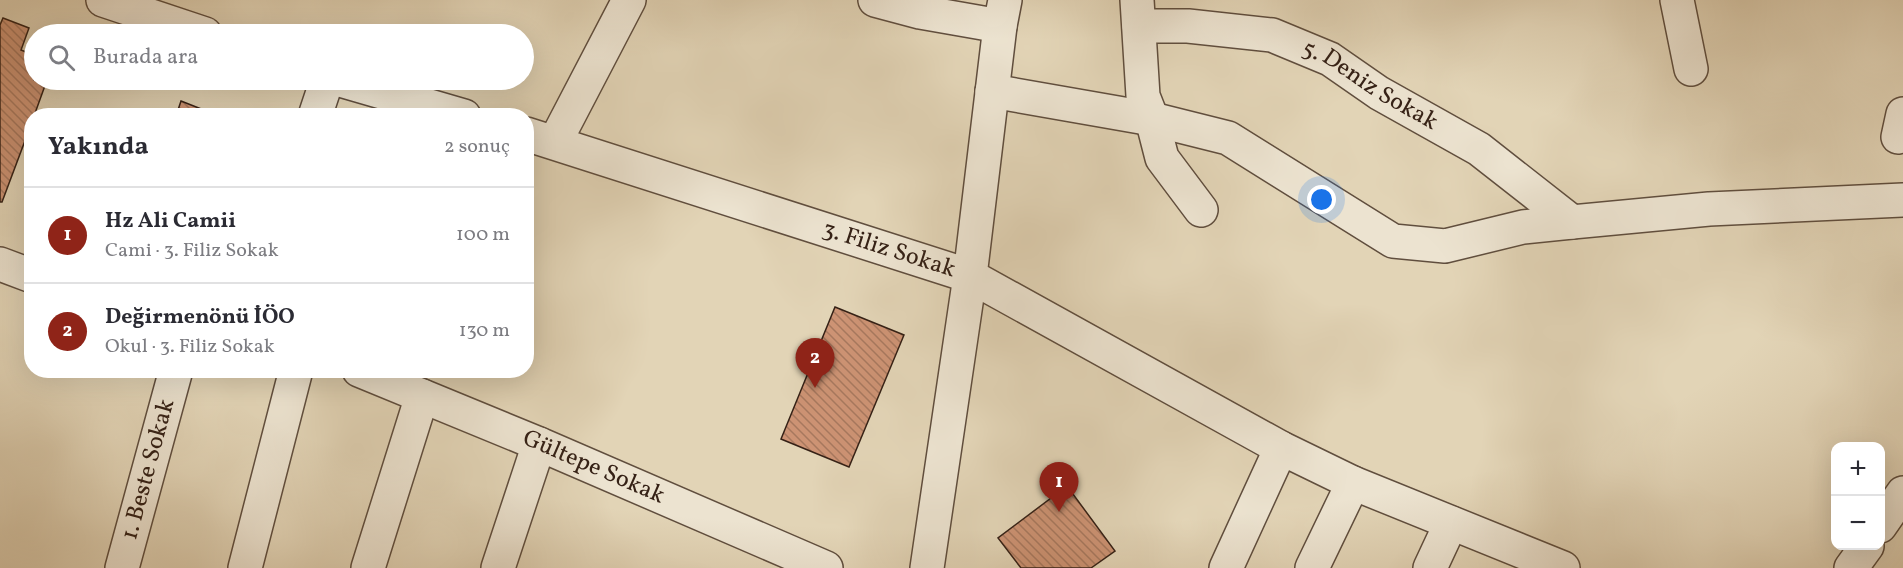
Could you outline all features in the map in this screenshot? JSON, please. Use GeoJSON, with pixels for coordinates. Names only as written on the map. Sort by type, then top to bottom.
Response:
{"type":"FeatureCollection","features":[{"type":"Feature","properties":{"kind":"street"},"geometry":{"type":"LineString","coordinates":[[103,0],[175,24]]}},
{"type":"Feature","properties":{"kind":"street"},"geometry":{"type":"LineString","coordinates":[[541,138],[629,0]]}},
{"type":"Feature","properties":{"kind":"street"},"geometry":{"type":"LineString","coordinates":[[875,0],[930,14],[1003,13],[970,276],[1281,448],[1353,483],[1557,567]]}},
{"type":"Feature","properties":{"kind":"street"},"geometry":{"type":"LineString","coordinates":[[1677,0],[1691,69]]}},
{"type":"Feature","properties":{"kind":"street"},"geometry":{"type":"LineString","coordinates":[[1138,13],[1143,96],[1152,118],[1162,158],[1201,210]]}},
{"type":"Feature","properties":{"kind":"street","name":"5. Deniz Sokak"},"geometry":{"type":"LineString","coordinates":[[1138,13],[1188,26],[1272,35],[1330,59],[1379,93],[1479,149],[1572,222]]}},
{"type":"Feature","properties":{"kind":"street"},"geometry":{"type":"LineString","coordinates":[[318,108],[324,90]]}},
{"type":"Feature","properties":{"kind":"street"},"geometry":{"type":"LineString","coordinates":[[374,90],[436,108]]}},
{"type":"Feature","properties":{"kind":"street"},"geometry":{"type":"LineString","coordinates":[[992,91],[1152,118],[1228,138],[1393,242],[1445,246],[1523,227],[1709,208],[1903,200]]}},
{"type":"Feature","properties":{"kind":"street","name":"3. Filiz Sokak"},"geometry":{"type":"LineString","coordinates":[[541,138],[970,276],[927,568]]}},
{"type":"Feature","properties":{"kind":"street"},"geometry":{"type":"LineString","coordinates":[[0,264],[24,273]]}},
{"type":"Feature","properties":{"kind":"street","name":"1. Beste Sokak"},"geometry":{"type":"LineString","coordinates":[[122,568],[174,378]]}},
{"type":"Feature","properties":{"kind":"street"},"geometry":{"type":"LineString","coordinates":[[245,568],[294,378]]}},
{"type":"Feature","properties":{"kind":"street","name":"Gültepe Sokak"},"geometry":{"type":"LineString","coordinates":[[378,378],[540,444],[826,568]]}},
{"type":"Feature","properties":{"kind":"street"},"geometry":{"type":"LineString","coordinates":[[368,568],[422,396]]}},
{"type":"Feature","properties":{"kind":"street"},"geometry":{"type":"LineString","coordinates":[[498,568],[540,444]]}},
{"type":"Feature","properties":{"kind":"street"},"geometry":{"type":"LineString","coordinates":[[1226,568],[1281,448]]}},
{"type":"Feature","properties":{"kind":"street"},"geometry":{"type":"LineString","coordinates":[[1312,568],[1353,483]]}},
{"type":"Feature","properties":{"kind":"street"},"geometry":{"type":"LineString","coordinates":[[1885,520],[1903,493]]}},
{"type":"Feature","properties":{"kind":"street"},"geometry":{"type":"LineString","coordinates":[[1430,568],[1451,523]]}},
{"type":"Feature","properties":{"kind":"street"},"geometry":{"type":"LineString","coordinates":[[1851,568],[1864,550]]}},
{"type":"Feature","properties":{"kind":"building"},"geometry":{"type":"Polygon","coordinates":[[[3,18],[24,26],[24,42],[21,50],[24,51],[24,90],[43,90],[37,108],[24,108],[24,143],[2,202],[0,202],[0,25],[3,18]]]}},
{"type":"Feature","properties":{"kind":"building"},"geometry":{"type":"Polygon","coordinates":[[[181,101],[199,108],[179,108],[181,101]]]}},
{"type":"Feature","properties":{"kind":"building"},"geometry":{"type":"Polygon","coordinates":[[[835,307],[904,335],[849,467],[781,439],[835,307]]]}},
{"type":"Feature","properties":{"kind":"building"},"geometry":{"type":"Polygon","coordinates":[[[1067,486],[1115,551],[1091,568],[1021,568],[998,538],[1067,486]]]}},
{"type":"Feature","properties":{"kind":"place","name":"Değirmenönü İÖO"},"geometry":{"type":"Point","coordinates":[815,388]}},
{"type":"Feature","properties":{"kind":"place","name":"Hz Ali Camii"},"geometry":{"type":"Point","coordinates":[1059,512]}}]}
